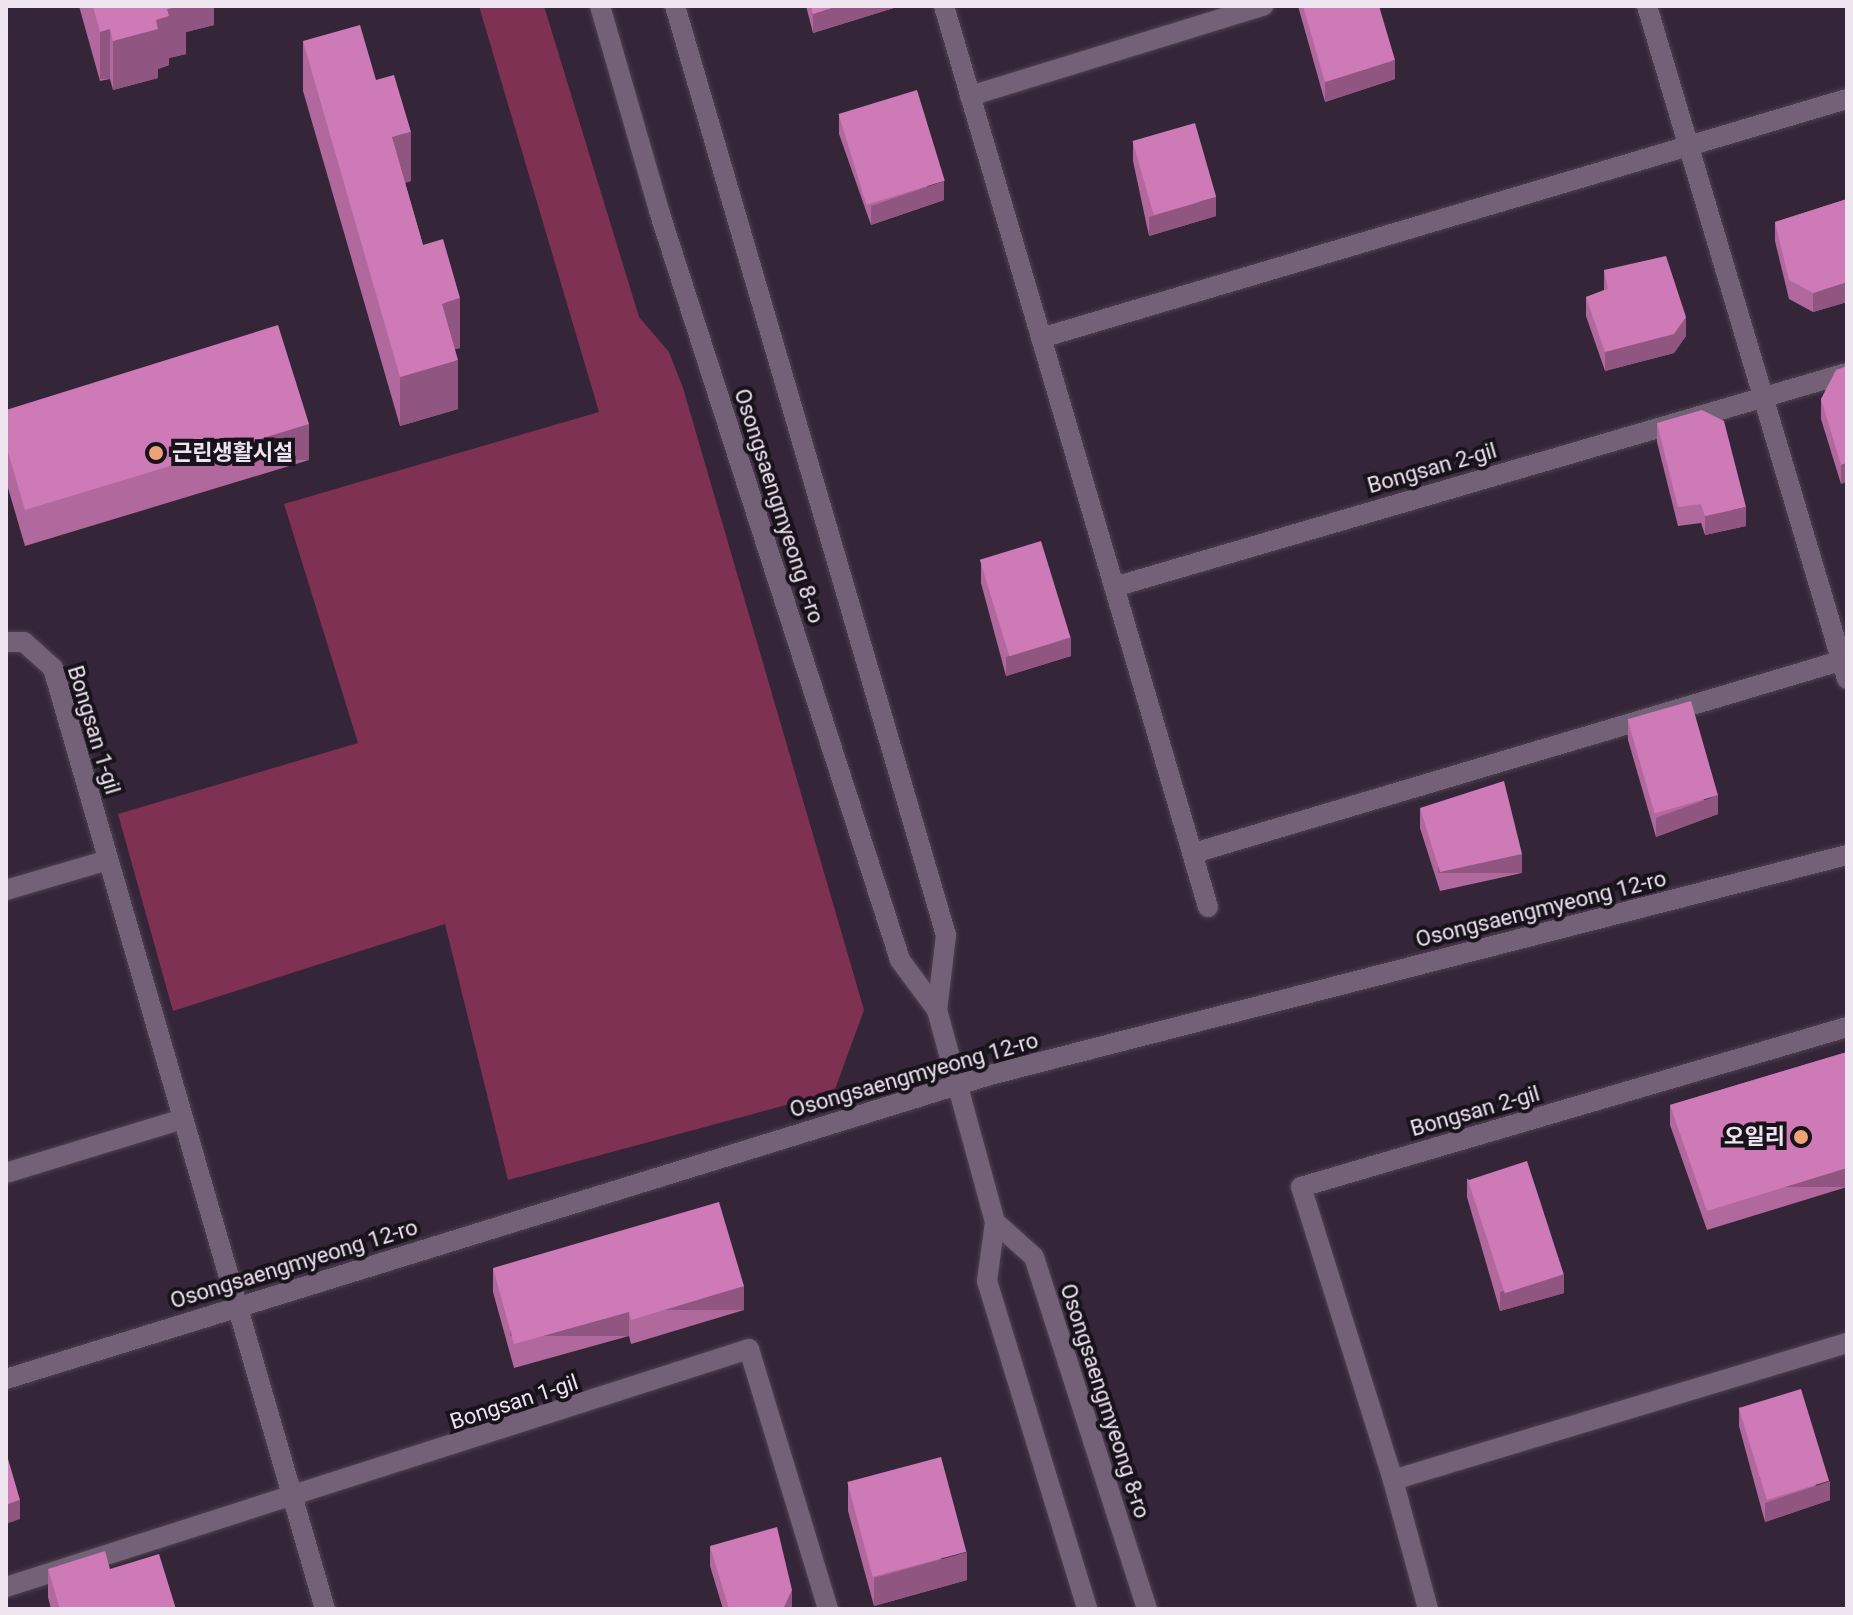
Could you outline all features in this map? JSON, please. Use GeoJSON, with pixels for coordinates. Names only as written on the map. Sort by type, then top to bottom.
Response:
{"type":"FeatureCollection","features":[{"type":"Feature","properties":{"kind":"street","name":"Osongsaengmyeong 8-ro"},"geometry":{"type":"LineString","coordinates":[[600,6],[659,211],[900,960],[937,1010],[995,1222],[987,1281],[1087,1609]]}},
{"type":"Feature","properties":{"kind":"street","name":"Osongsaengmyeong 8-ro"},"geometry":{"type":"LineString","coordinates":[[675,6],[946,935],[937,1010]]}},
{"type":"Feature","properties":{"kind":"street"},"geometry":{"type":"LineString","coordinates":[[944,6],[1208,907]]}},
{"type":"Feature","properties":{"kind":"street"},"geometry":{"type":"LineString","coordinates":[[970,96],[1263,6]]}},
{"type":"Feature","properties":{"kind":"street"},"geometry":{"type":"LineString","coordinates":[[1194,853],[1845,666],[1647,6]]}},
{"type":"Feature","properties":{"kind":"street"},"geometry":{"type":"LineString","coordinates":[[1041,338],[1847,99]]}},
{"type":"Feature","properties":{"kind":"street","name":"Bongsan 2-gil"},"geometry":{"type":"LineString","coordinates":[[1114,587],[1847,373]]}},
{"type":"Feature","properties":{"kind":"street","name":"Bongsan 1-gil"},"geometry":{"type":"LineString","coordinates":[[6,642],[24,642],[53,668],[325,1609]]}},
{"type":"Feature","properties":{"kind":"street","name":"Osongsaengmyeong 12-ro"},"geometry":{"type":"LineString","coordinates":[[6,1379],[958,1084],[1847,855]]}},
{"type":"Feature","properties":{"kind":"street"},"geometry":{"type":"LineString","coordinates":[[6,890],[108,860]]}},
{"type":"Feature","properties":{"kind":"street","name":"Bongsan 2-gil"},"geometry":{"type":"LineString","coordinates":[[1393,1480],[1301,1187],[1847,1027]]}},
{"type":"Feature","properties":{"kind":"street"},"geometry":{"type":"LineString","coordinates":[[6,1173],[183,1119]]}},
{"type":"Feature","properties":{"kind":"street","name":"Osongsaengmyeong 8-ro"},"geometry":{"type":"LineString","coordinates":[[995,1222],[1034,1257],[1147,1609]]}},
{"type":"Feature","properties":{"kind":"street"},"geometry":{"type":"LineString","coordinates":[[1428,1609],[1393,1480],[1847,1343]]}},
{"type":"Feature","properties":{"kind":"street","name":"Bongsan 1-gil"},"geometry":{"type":"LineString","coordinates":[[6,1587],[293,1499],[749,1349],[828,1609]]}},
{"type":"Feature","properties":{"kind":"shaded area"},"geometry":{"type":"Polygon","coordinates":[[[479,6],[544,6],[639,317],[669,352],[683,388],[864,1010],[834,1092],[508,1180],[445,924],[173,1011],[118,814],[358,743],[284,504],[599,412],[479,6]]]}},
{"type":"Feature","properties":{"kind":"building"},"geometry":{"type":"Polygon","coordinates":[[[93,6],[180,6],[167,9],[169,16],[156,20],[158,29],[113,41],[110,29],[100,32],[93,6]]]}},
{"type":"Feature","properties":{"kind":"building"},"geometry":{"type":"Polygon","coordinates":[[[811,6],[838,6],[813,14],[811,6]]]}},
{"type":"Feature","properties":{"kind":"building"},"geometry":{"type":"Polygon","coordinates":[[[1303,6],[1379,6],[1395,60],[1325,82],[1303,6]]]}},
{"type":"Feature","properties":{"kind":"building"},"geometry":{"type":"Polygon","coordinates":[[[360,25],[376,80],[394,75],[411,132],[392,137],[423,245],[443,239],[460,298],[442,304],[458,360],[400,377],[303,41],[360,25]]]}},
{"type":"Feature","properties":{"kind":"building"},"geometry":{"type":"Polygon","coordinates":[[[917,90],[945,181],[866,205],[839,114],[917,90]]]}},
{"type":"Feature","properties":{"kind":"building"},"geometry":{"type":"Polygon","coordinates":[[[1195,123],[1216,197],[1154,215],[1133,141],[1195,123]]]}},
{"type":"Feature","properties":{"kind":"building"},"geometry":{"type":"Polygon","coordinates":[[[1847,199],[1847,282],[1813,293],[1789,280],[1775,222],[1847,199]]]}},
{"type":"Feature","properties":{"kind":"building"},"geometry":{"type":"Polygon","coordinates":[[[1666,256],[1686,317],[1674,334],[1605,352],[1586,297],[1608,289],[1604,270],[1666,256]]]}},
{"type":"Feature","properties":{"kind":"building","name":"근린생활시설"},"geometry":{"type":"Polygon","coordinates":[[[278,325],[309,424],[25,510],[6,445],[6,410],[278,325]]]}},
{"type":"Feature","properties":{"kind":"building"},"geometry":{"type":"Polygon","coordinates":[[[1847,366],[1847,463],[1841,465],[1821,399],[1836,370],[1847,366]]]}},
{"type":"Feature","properties":{"kind":"building"},"geometry":{"type":"Polygon","coordinates":[[[1702,410],[1724,421],[1746,507],[1705,516],[1701,504],[1678,507],[1657,423],[1702,410]]]}},
{"type":"Feature","properties":{"kind":"building"},"geometry":{"type":"Polygon","coordinates":[[[1041,541],[1071,638],[1009,656],[980,560],[1041,541]]]}},
{"type":"Feature","properties":{"kind":"building"},"geometry":{"type":"Polygon","coordinates":[[[1691,701],[1718,795],[1655,813],[1628,719],[1691,701]]]}},
{"type":"Feature","properties":{"kind":"building"},"geometry":{"type":"Polygon","coordinates":[[[1504,781],[1522,854],[1440,872],[1420,808],[1504,781]]]}},
{"type":"Feature","properties":{"kind":"building"},"geometry":{"type":"Polygon","coordinates":[[[1847,1052],[1847,1168],[1707,1211],[1670,1105],[1847,1052]]]}},
{"type":"Feature","properties":{"kind":"building"},"geometry":{"type":"Polygon","coordinates":[[[1527,1161],[1564,1274],[1505,1293],[1468,1180],[1527,1161]]]}},
{"type":"Feature","properties":{"kind":"building"},"geometry":{"type":"Polygon","coordinates":[[[719,1202],[744,1286],[631,1320],[629,1312],[514,1344],[493,1268],[719,1202]]]}},
{"type":"Feature","properties":{"kind":"building"},"geometry":{"type":"Polygon","coordinates":[[[1801,1389],[1829,1481],[1767,1500],[1739,1408],[1801,1389]]]}},
{"type":"Feature","properties":{"kind":"building"},"geometry":{"type":"Polygon","coordinates":[[[6,1452],[20,1500],[6,1505],[6,1452]]]}},
{"type":"Feature","properties":{"kind":"building"},"geometry":{"type":"Polygon","coordinates":[[[941,1457],[966,1552],[873,1577],[847,1482],[941,1457]]]}},
{"type":"Feature","properties":{"kind":"building"},"geometry":{"type":"Polygon","coordinates":[[[777,1527],[792,1590],[784,1607],[729,1609],[710,1546],[777,1527]]]}},
{"type":"Feature","properties":{"kind":"building"},"geometry":{"type":"Polygon","coordinates":[[[105,1551],[110,1569],[159,1554],[176,1609],[60,1609],[48,1569],[105,1551]]]}},
{"type":"Feature","properties":{"kind":"place","name":"근린생활시설"},"geometry":{"type":"Point","coordinates":[156,453]}},
{"type":"Feature","properties":{"kind":"place","name":"오일리"},"geometry":{"type":"Point","coordinates":[1801,1137]}}]}
